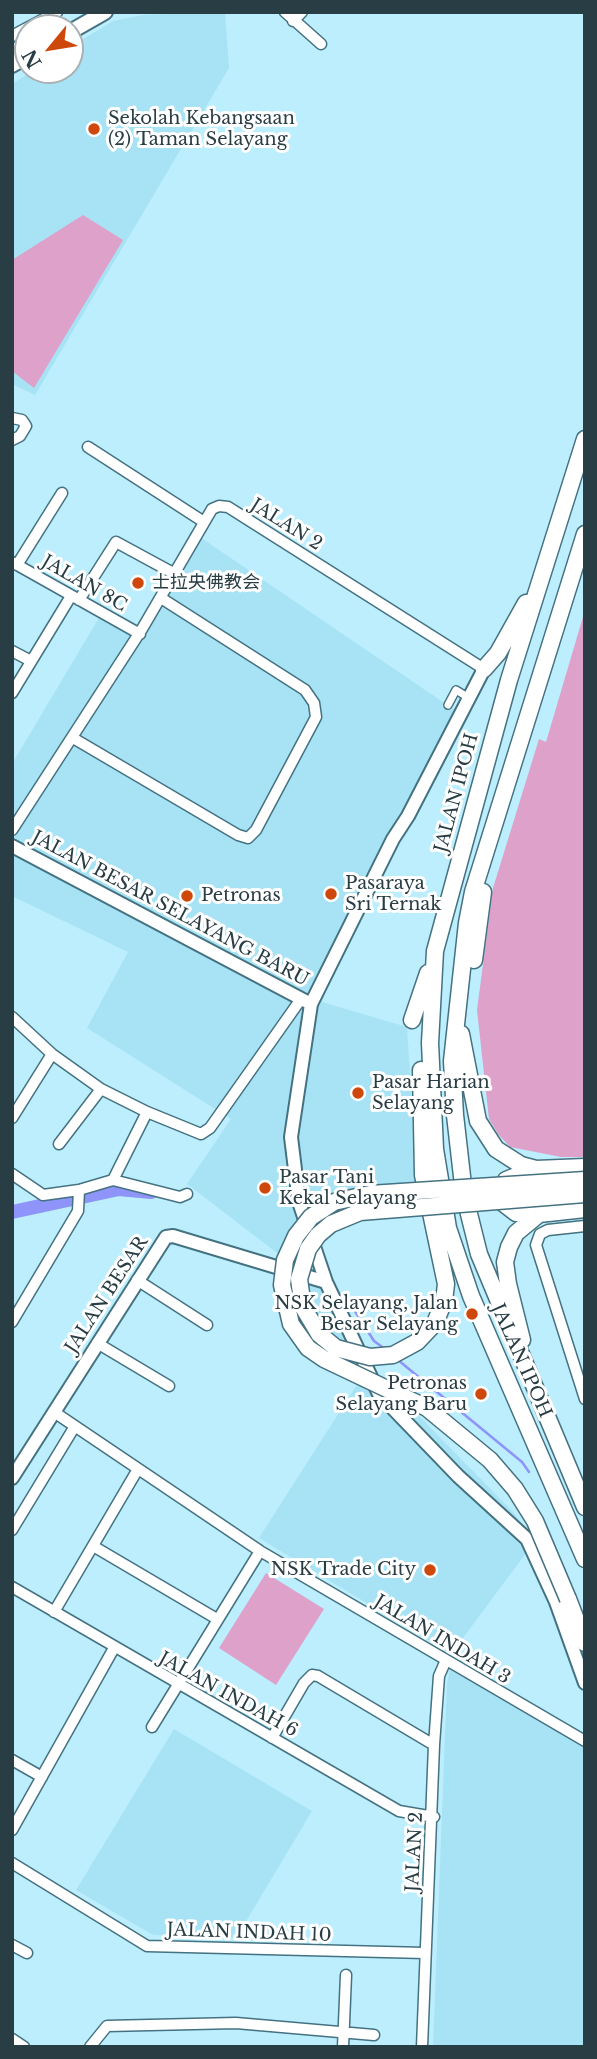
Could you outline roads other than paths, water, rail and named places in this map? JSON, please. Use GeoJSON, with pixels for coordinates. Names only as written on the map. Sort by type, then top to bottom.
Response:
{"type":"FeatureCollection","features":[{"type":"Feature","properties":{"kind":"highway","name":"JALAN IPOH"},"geometry":{"type":"LineString","coordinates":[[585,439],[509,680],[435,951],[430,1043],[433,1126],[448,1228],[471,1296],[585,1559]]}},
{"type":"Feature","properties":{"kind":"highway","name":"JALAN IPOH"},"geometry":{"type":"LineString","coordinates":[[585,534],[473,892],[453,1042],[453,1088],[470,1220],[490,1288],[585,1507]]}},
{"type":"Feature","properties":{"kind":"highway"},"geometry":{"type":"LineString","coordinates":[[484,669],[498,653],[541,577]]}},
{"type":"Feature","properties":{"kind":"highway"},"geometry":{"type":"LineString","coordinates":[[484,669],[502,662],[509,680]]}},
{"type":"Feature","properties":{"kind":"highway"},"geometry":{"type":"LineString","coordinates":[[471,978],[491,841]]}},
{"type":"Feature","properties":{"kind":"highway"},"geometry":{"type":"LineString","coordinates":[[412,1020],[435,951]]}},
{"type":"Feature","properties":{"kind":"highway"},"geometry":{"type":"LineString","coordinates":[[433,985],[422,1055],[419,1108],[423,1175],[446,1284],[444,1301],[435,1323],[417,1342],[393,1354],[370,1357],[345,1353],[319,1335],[303,1307],[299,1279],[308,1249],[318,1235],[331,1224],[360,1212],[585,1194]]}},
{"type":"Feature","properties":{"kind":"highway"},"geometry":{"type":"LineString","coordinates":[[457,1014],[478,1121],[496,1149],[514,1161],[536,1169]]}},
{"type":"Feature","properties":{"kind":"highway"},"geometry":{"type":"LineString","coordinates":[[585,1167],[536,1169],[506,1180],[500,1194],[503,1203],[516,1213],[538,1214],[585,1209]]}},
{"type":"Feature","properties":{"kind":"highway"},"geometry":{"type":"LineString","coordinates":[[585,1180],[370,1194],[334,1202],[311,1217],[296,1236],[285,1260],[282,1286],[291,1324],[308,1348],[324,1359],[427,1408],[490,1460],[515,1489],[535,1521],[585,1643]]}},
{"type":"Feature","properties":{"kind":"highway"},"geometry":{"type":"LineString","coordinates":[[537,1393],[514,1312],[505,1262],[516,1233],[538,1214]]}},
{"type":"Feature","properties":{"kind":"main road"},"geometry":{"type":"LineString","coordinates":[[84,24],[105,12]]}},
{"type":"Feature","properties":{"kind":"street"},"geometry":{"type":"LineString","coordinates":[[285,12],[321,44]]}},
{"type":"Feature","properties":{"kind":"street"},"geometry":{"type":"LineString","coordinates":[[293,21],[302,12]]}},
{"type":"Feature","properties":{"kind":"street"},"geometry":{"type":"LineString","coordinates":[[12,418],[22,420],[26,426],[20,436],[12,440]]}},
{"type":"Feature","properties":{"kind":"street"},"geometry":{"type":"LineString","coordinates":[[12,830],[162,598],[204,522],[88,447]]}},
{"type":"Feature","properties":{"kind":"street"},"geometry":{"type":"LineString","coordinates":[[15,563],[62,493]]}},
{"type":"Feature","properties":{"kind":"street","name":"JALAN 2"},"geometry":{"type":"LineString","coordinates":[[204,522],[215,507],[228,508],[484,669]]}},
{"type":"Feature","properties":{"kind":"street"},"geometry":{"type":"LineString","coordinates":[[12,693],[31,661],[116,542],[175,573]]}},
{"type":"Feature","properties":{"kind":"street"},"geometry":{"type":"LineString","coordinates":[[572,576],[585,554]]}},
{"type":"Feature","properties":{"kind":"street","name":"JALAN 8C"},"geometry":{"type":"LineString","coordinates":[[15,563],[139,634]]}},
{"type":"Feature","properties":{"kind":"street"},"geometry":{"type":"LineString","coordinates":[[73,738],[238,835],[248,838],[256,830],[317,717],[314,703],[305,690],[162,598]]}},
{"type":"Feature","properties":{"kind":"street"},"geometry":{"type":"LineString","coordinates":[[12,651],[31,661]]}},
{"type":"Feature","properties":{"kind":"street"},"geometry":{"type":"LineString","coordinates":[[12,1017],[52,1054],[102,1089],[195,1133],[206,1132],[306,1001],[408,816],[484,669]]}},
{"type":"Feature","properties":{"kind":"street"},"geometry":{"type":"LineString","coordinates":[[448,705],[456,690],[469,698]]}},
{"type":"Feature","properties":{"kind":"street","name":"JALAN BESAR SELAYANG BARU"},"geometry":{"type":"LineString","coordinates":[[12,846],[306,1001]]}},
{"type":"Feature","properties":{"kind":"street"},"geometry":{"type":"LineString","coordinates":[[306,1001],[291,1137],[299,1202],[326,1282],[384,1401],[458,1476],[527,1539],[556,1602],[585,1683]]}},
{"type":"Feature","properties":{"kind":"street"},"geometry":{"type":"LineString","coordinates":[[12,1118],[52,1054]]}},
{"type":"Feature","properties":{"kind":"street"},"geometry":{"type":"LineString","coordinates":[[60,1144],[102,1089]]}},
{"type":"Feature","properties":{"kind":"street"},"geometry":{"type":"LineString","coordinates":[[113,1180],[148,1112]]}},
{"type":"Feature","properties":{"kind":"street"},"geometry":{"type":"LineString","coordinates":[[12,1174],[43,1195],[78,1193],[113,1180],[124,1180],[180,1197],[187,1194]]}},
{"type":"Feature","properties":{"kind":"street"},"geometry":{"type":"LineString","coordinates":[[12,1322],[78,1213],[78,1193]]}},
{"type":"Feature","properties":{"kind":"street"},"geometry":{"type":"LineString","coordinates":[[585,1226],[548,1230],[540,1234],[536,1245],[585,1398]]}},
{"type":"Feature","properties":{"kind":"street","name":"JALAN BESAR"},"geometry":{"type":"LineString","coordinates":[[12,1478],[159,1244],[173,1236],[326,1282]]}},
{"type":"Feature","properties":{"kind":"street"},"geometry":{"type":"LineString","coordinates":[[137,1280],[207,1325]]}},
{"type":"Feature","properties":{"kind":"street"},"geometry":{"type":"LineString","coordinates":[[97,1343],[169,1386]]}},
{"type":"Feature","properties":{"kind":"street","name":"JALAN INDAH 3"},"geometry":{"type":"LineString","coordinates":[[54,1412],[260,1551],[585,1741]]}},
{"type":"Feature","properties":{"kind":"street"},"geometry":{"type":"LineString","coordinates":[[12,1530],[75,1426]]}},
{"type":"Feature","properties":{"kind":"street"},"geometry":{"type":"LineString","coordinates":[[54,1612],[138,1469]]}},
{"type":"Feature","properties":{"kind":"street"},"geometry":{"type":"LineString","coordinates":[[93,1546],[217,1619]]}},
{"type":"Feature","properties":{"kind":"street"},"geometry":{"type":"LineString","coordinates":[[152,1727],[260,1551]]}},
{"type":"Feature","properties":{"kind":"street","name":"JALAN INDAH 6"},"geometry":{"type":"LineString","coordinates":[[12,1587],[176,1685],[398,1811],[433,1818]]}},
{"type":"Feature","properties":{"kind":"street"},"geometry":{"type":"LineString","coordinates":[[12,1830],[114,1648]]}},
{"type":"Feature","properties":{"kind":"street","name":"JALAN 2"},"geometry":{"type":"LineString","coordinates":[[422,2047],[434,1745],[439,1676],[446,1660]]}},
{"type":"Feature","properties":{"kind":"street"},"geometry":{"type":"LineString","coordinates":[[272,1738],[304,1683],[312,1675],[318,1676],[434,1745]]}},
{"type":"Feature","properties":{"kind":"street"},"geometry":{"type":"LineString","coordinates":[[12,1760],[42,1777]]}},
{"type":"Feature","properties":{"kind":"street","name":"JALAN INDAH 10"},"geometry":{"type":"LineString","coordinates":[[12,1863],[147,1946],[425,1953]]}},
{"type":"Feature","properties":{"kind":"street"},"geometry":{"type":"LineString","coordinates":[[12,1945],[27,1954]]}},
{"type":"Feature","properties":{"kind":"street"},"geometry":{"type":"LineString","coordinates":[[342,2047],[346,1975]]}},
{"type":"Feature","properties":{"kind":"street"},"geometry":{"type":"LineString","coordinates":[[90,2047],[107,2026],[236,2023],[374,2035]]}},
{"type":"Feature","properties":{"kind":"street"},"geometry":{"type":"LineString","coordinates":[[13,2038],[24,2047]]}},
{"type":"Feature","properties":{"kind":"waterway"},"geometry":{"type":"LineString","coordinates":[[12,1212],[119,1189],[151,1192]]}},
{"type":"Feature","properties":{"kind":"waterway"},"geometry":{"type":"LineString","coordinates":[[353,1308],[374,1341],[385,1349]]}},
{"type":"Feature","properties":{"kind":"waterway"},"geometry":{"type":"LineString","coordinates":[[398,1360],[522,1462],[529,1472]]}},
{"type":"Feature","properties":{"kind":"place","name":"Sekolah Kebangsaan (2) Taman Selayang"},"geometry":{"type":"Point","coordinates":[94,129]}},
{"type":"Feature","properties":{"kind":"place","name":"士拉央佛教会"},"geometry":{"type":"Point","coordinates":[138,583]}},
{"type":"Feature","properties":{"kind":"place","name":"Pasaraya Sri Ternak"},"geometry":{"type":"Point","coordinates":[331,894]}},
{"type":"Feature","properties":{"kind":"place","name":"Petronas"},"geometry":{"type":"Point","coordinates":[187,896]}},
{"type":"Feature","properties":{"kind":"place","name":"Pasar Harian Selayang"},"geometry":{"type":"Point","coordinates":[358,1093]}},
{"type":"Feature","properties":{"kind":"place","name":"Pasar Tani Kekal Selayang"},"geometry":{"type":"Point","coordinates":[265,1188]}},
{"type":"Feature","properties":{"kind":"place","name":"NSK Selayang, Jalan Besar Selayang"},"geometry":{"type":"Point","coordinates":[472,1314]}},
{"type":"Feature","properties":{"kind":"place","name":"Petronas Selayang Baru"},"geometry":{"type":"Point","coordinates":[481,1394]}},
{"type":"Feature","properties":{"kind":"place","name":"NSK Trade City"},"geometry":{"type":"Point","coordinates":[430,1570]}}]}
